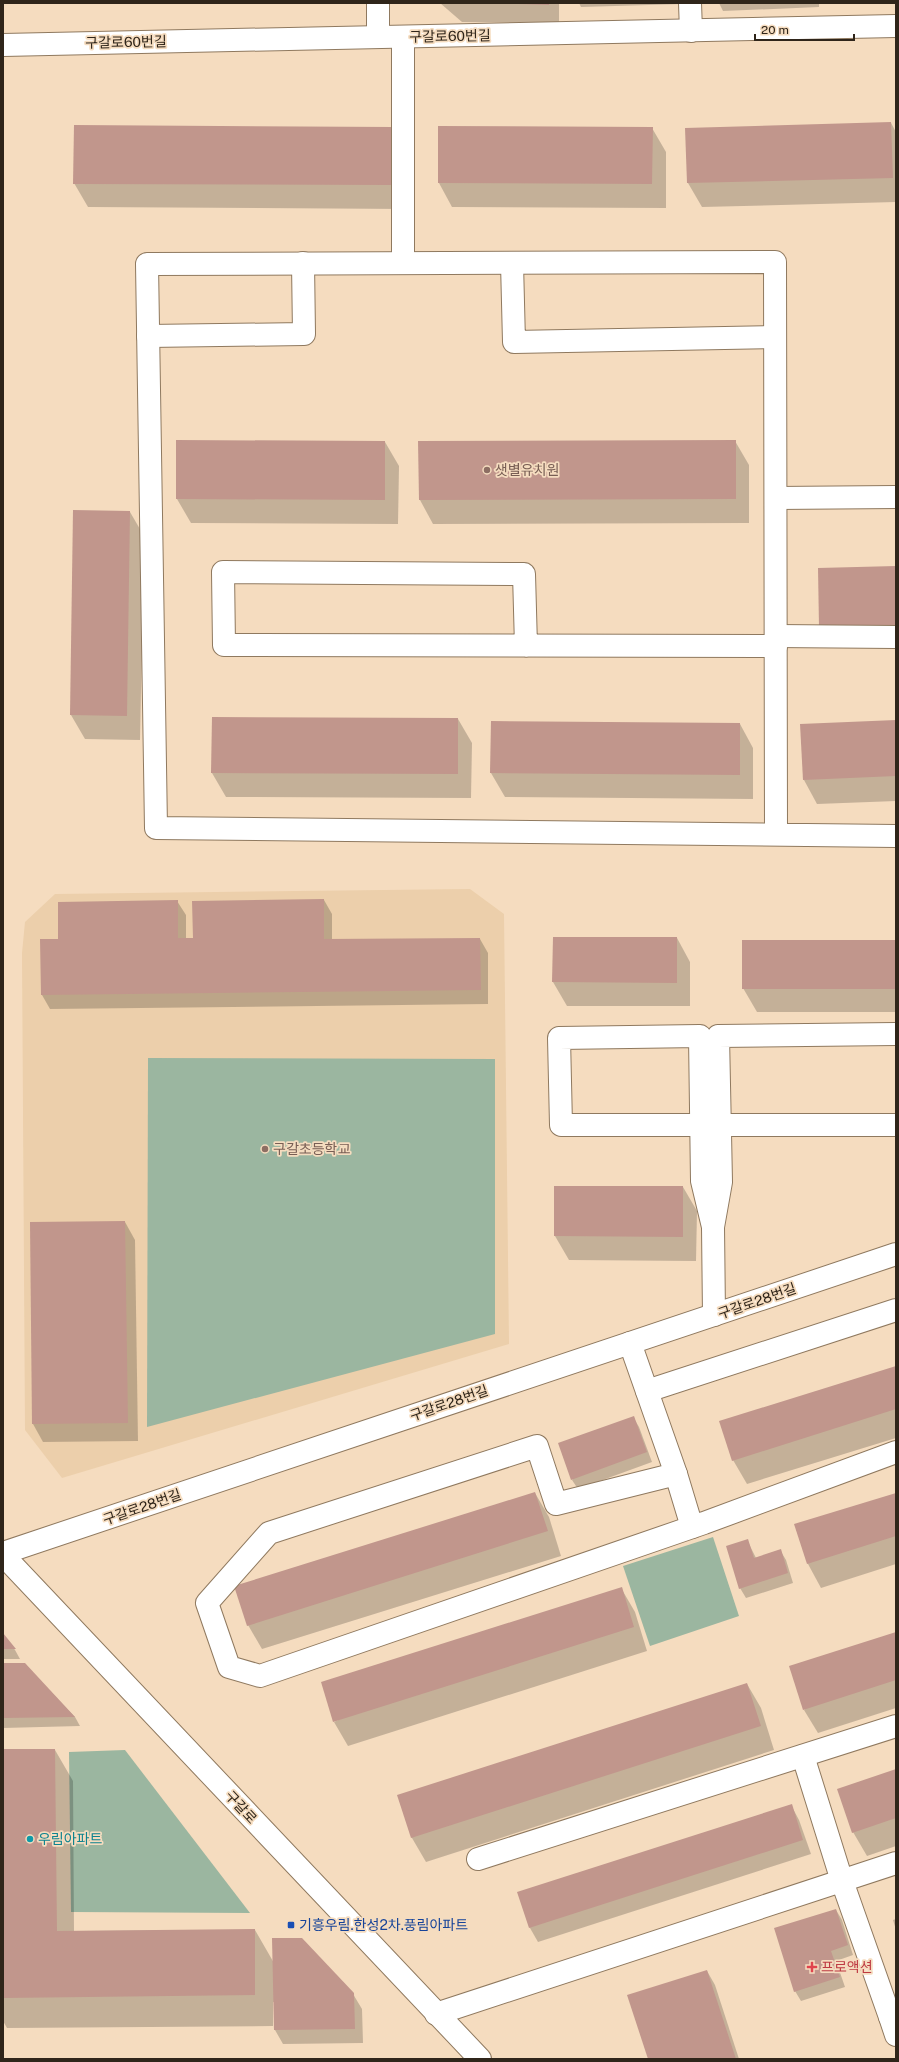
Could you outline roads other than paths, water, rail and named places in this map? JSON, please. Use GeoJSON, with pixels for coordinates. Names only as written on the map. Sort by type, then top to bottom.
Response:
{"type":"FeatureCollection","features":[{"type":"Feature","properties":{"kind":"street"},"geometry":{"type":"LineString","coordinates":[[378,3],[378,37]]}},
{"type":"Feature","properties":{"kind":"street"},"geometry":{"type":"LineString","coordinates":[[690,3],[691,31]]}},
{"type":"Feature","properties":{"kind":"street","name":"구갈로60번길"},"geometry":{"type":"LineString","coordinates":[[3,45],[896,26]]}},
{"type":"Feature","properties":{"kind":"street"},"geometry":{"type":"LineString","coordinates":[[402,263],[403,37]]}},
{"type":"Feature","properties":{"kind":"street"},"geometry":{"type":"LineString","coordinates":[[776,834],[775,262],[147,264],[156,828],[896,836]]}},
{"type":"Feature","properties":{"kind":"street"},"geometry":{"type":"LineString","coordinates":[[148,336],[304,334],[303,263]]}},
{"type":"Feature","properties":{"kind":"street"},"geometry":{"type":"LineString","coordinates":[[512,263],[514,342],[775,337]]}},
{"type":"Feature","properties":{"kind":"street"},"geometry":{"type":"LineString","coordinates":[[776,498],[896,497]]}},
{"type":"Feature","properties":{"kind":"street"},"geometry":{"type":"LineString","coordinates":[[526,646],[524,574],[223,572],[224,645],[526,646],[896,637]]}},
{"type":"Feature","properties":{"kind":"street"},"geometry":{"type":"LineString","coordinates":[[710,1125],[718,1036],[896,1034]]}},
{"type":"Feature","properties":{"kind":"street"},"geometry":{"type":"LineString","coordinates":[[714,1315],[713,1227],[721,1182],[710,1125],[700,1036],[559,1038],[561,1125],[710,1125],[896,1125]]}},
{"type":"Feature","properties":{"kind":"street","name":"구갈로28번길"},"geometry":{"type":"LineString","coordinates":[[3,1554],[896,1254]]}},
{"type":"Feature","properties":{"kind":"street"},"geometry":{"type":"LineString","coordinates":[[646,1391],[896,1310]]}},
{"type":"Feature","properties":{"kind":"street"},"geometry":{"type":"LineString","coordinates":[[630,1343],[676,1474],[692,1527]]}},
{"type":"Feature","properties":{"kind":"street"},"geometry":{"type":"LineString","coordinates":[[676,1474],[556,1504],[537,1446],[269,1533],[207,1603],[229,1667],[260,1676],[692,1527],[896,1452]]}},
{"type":"Feature","properties":{"kind":"street","name":"구갈로"},"geometry":{"type":"LineString","coordinates":[[3,1554],[480,2059]]}},
{"type":"Feature","properties":{"kind":"street"},"geometry":{"type":"LineString","coordinates":[[478,1860],[896,1726]]}},
{"type":"Feature","properties":{"kind":"street"},"geometry":{"type":"LineString","coordinates":[[802,1756],[842,1881],[894,2022]]}},
{"type":"Feature","properties":{"kind":"street"},"geometry":{"type":"LineString","coordinates":[[436,2014],[896,1863]]}},
{"type":"Feature","properties":{"kind":"place","name":"샛별유치원"},"geometry":{"type":"Point","coordinates":[487,470]}},
{"type":"Feature","properties":{"kind":"place","name":"구갈초등학교"},"geometry":{"type":"Point","coordinates":[265,1149]}},
{"type":"Feature","properties":{"kind":"place","name":"우림아파트"},"geometry":{"type":"Point","coordinates":[30,1839]}},
{"type":"Feature","properties":{"kind":"place","name":"기흥우림.한성2차.풍림아파트"},"geometry":{"type":"Point","coordinates":[291,1925]}},
{"type":"Feature","properties":{"kind":"place","name":"프로액션"},"geometry":{"type":"Point","coordinates":[812,1967]}}]}
